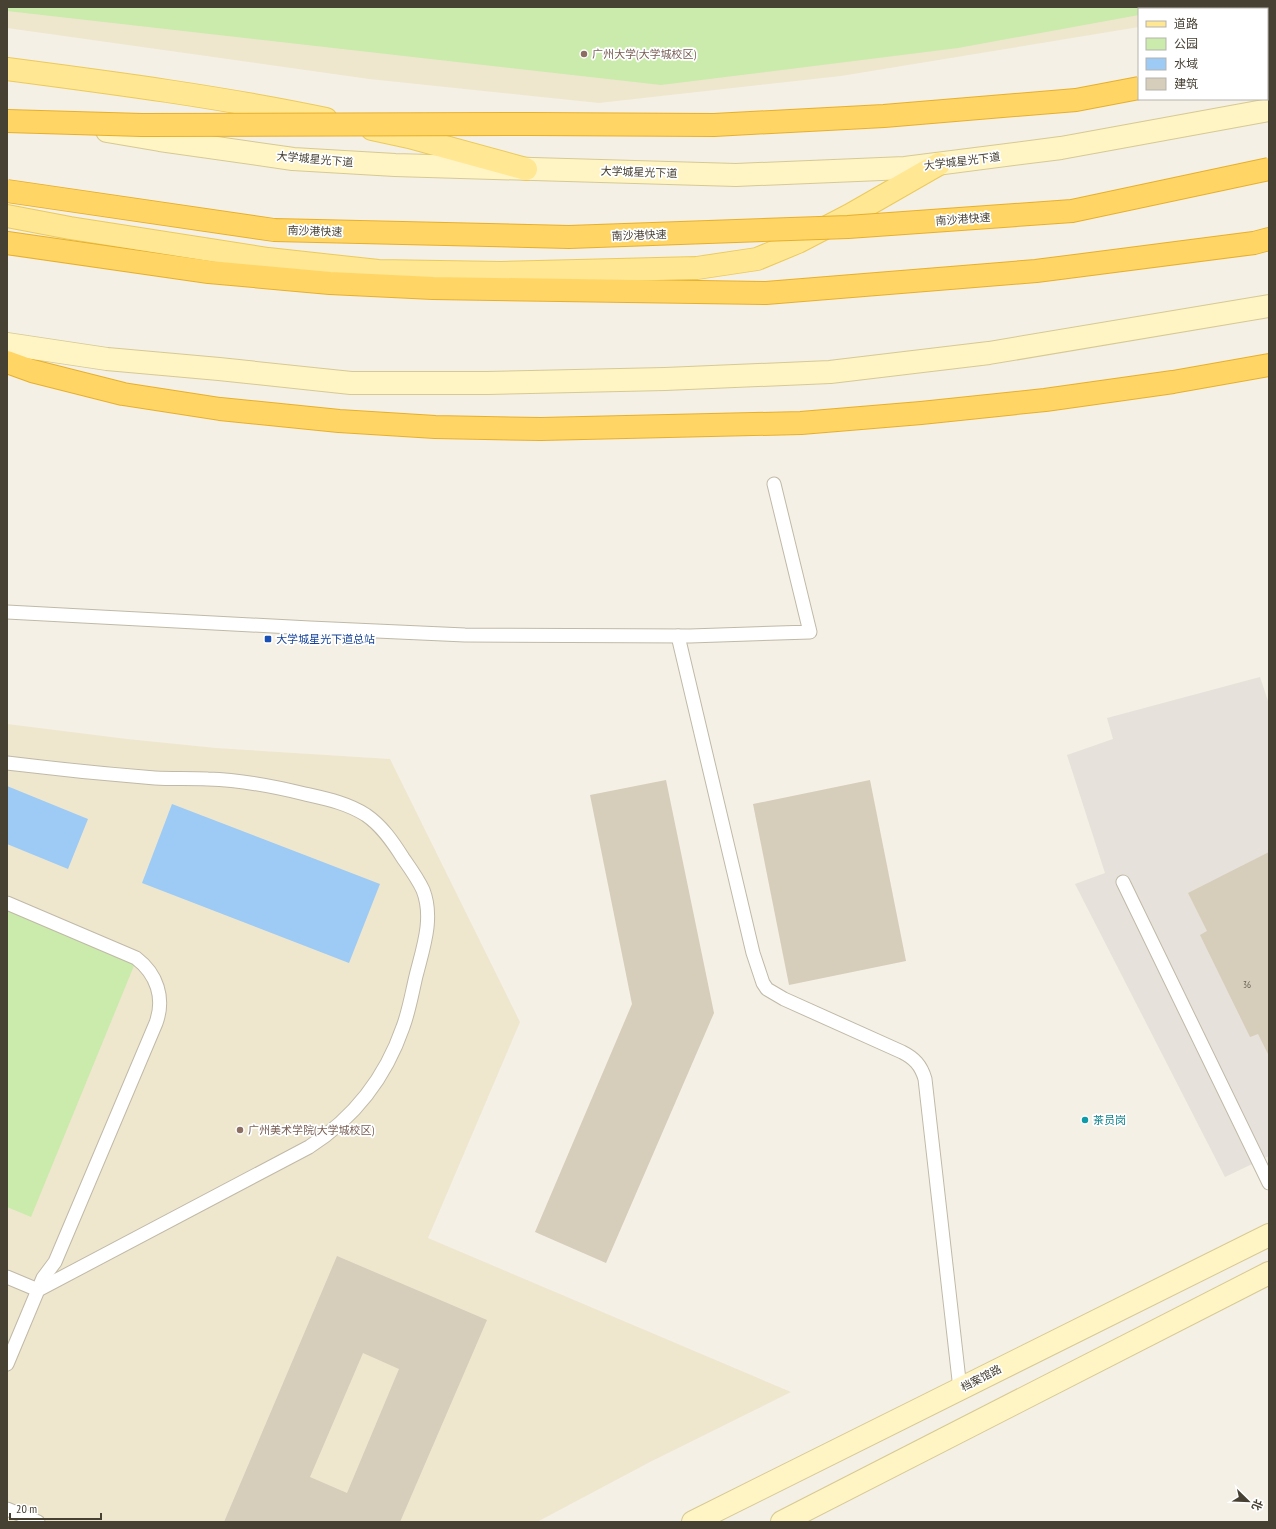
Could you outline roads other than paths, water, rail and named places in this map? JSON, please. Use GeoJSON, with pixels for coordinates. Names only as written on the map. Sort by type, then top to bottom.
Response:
{"type":"FeatureCollection","features":[{"type":"Feature","properties":{"kind":"highway"},"geometry":{"type":"LineString","coordinates":[[7,121],[142,125],[714,125],[884,116],[1076,100],[1138,88]]}},
{"type":"Feature","properties":{"kind":"highway","name":"南沙港快速"},"geometry":{"type":"LineString","coordinates":[[7,191],[274,230],[568,237],[848,227],[1072,210],[1269,169]]}},
{"type":"Feature","properties":{"kind":"highway"},"geometry":{"type":"LineString","coordinates":[[7,243],[201,271],[330,282],[433,288],[766,293],[1036,271],[1254,243],[1269,239]]}},
{"type":"Feature","properties":{"kind":"highway"},"geometry":{"type":"LineString","coordinates":[[7,362],[123,394],[220,409],[339,421],[435,427],[540,429],[802,423],[921,413],[1045,400],[1143,386],[1269,365]]}},
{"type":"Feature","properties":{"kind":"main road"},"geometry":{"type":"LineString","coordinates":[[7,69],[242,103],[409,137],[526,169]]}},
{"type":"Feature","properties":{"kind":"main road","name":"大学城星光下道"},"geometry":{"type":"LineString","coordinates":[[7,113],[160,140],[294,159],[395,165],[736,175],[905,168],[939,164],[1061,148],[1269,110]]}},
{"type":"Feature","properties":{"kind":"main road"},"geometry":{"type":"LineString","coordinates":[[7,216],[70,228],[268,259],[378,271],[501,273],[698,268],[757,259],[798,242],[850,215],[939,164]]}},
{"type":"Feature","properties":{"kind":"main road"},"geometry":{"type":"LineString","coordinates":[[7,344],[107,359],[351,383],[487,383],[666,379],[830,372],[989,353],[1269,306]]}},
{"type":"Feature","properties":{"kind":"main road","name":"档案馆路"},"geometry":{"type":"LineString","coordinates":[[693,1522],[1269,1235]]}},
{"type":"Feature","properties":{"kind":"main road"},"geometry":{"type":"LineString","coordinates":[[782,1522],[1269,1274]]}},
{"type":"Feature","properties":{"kind":"lane"},"geometry":{"type":"LineString","coordinates":[[7,612],[317,629],[465,635],[678,636],[810,632],[774,484]]}},
{"type":"Feature","properties":{"kind":"lane"},"geometry":{"type":"LineString","coordinates":[[678,636],[751,945],[763,983],[767,989],[784,999],[902,1052],[916,1061],[923,1072],[960,1388]]}},
{"type":"Feature","properties":{"kind":"lane"},"geometry":{"type":"LineString","coordinates":[[7,763],[55,769],[148,777],[240,781],[336,801],[367,816],[387,835],[423,889],[428,914],[428,928],[423,948],[403,1026],[393,1051],[382,1074],[370,1091],[356,1109],[339,1126],[309,1147],[38,1290]]}},
{"type":"Feature","properties":{"kind":"lane"},"geometry":{"type":"LineString","coordinates":[[1123,882],[1269,1183]]}},
{"type":"Feature","properties":{"kind":"lane"},"geometry":{"type":"LineString","coordinates":[[7,903],[136,958],[152,975],[156,983],[160,999],[160,1008],[156,1023],[55,1262],[46,1274],[38,1290],[7,1364]]}},
{"type":"Feature","properties":{"kind":"lane"},"geometry":{"type":"LineString","coordinates":[[7,1277],[38,1290]]}},
{"type":"Feature","properties":{"kind":"lane"},"geometry":{"type":"LineString","coordinates":[[7,1509],[38,1522]]}},
{"type":"Feature","properties":{"kind":"water"},"geometry":{"type":"Polygon","coordinates":[[[7,786],[88,819],[68,869],[7,844],[7,786]]]}},
{"type":"Feature","properties":{"kind":"water"},"geometry":{"type":"Polygon","coordinates":[[[172,804],[380,884],[349,963],[142,883],[172,804]]]}},
{"type":"Feature","properties":{"kind":"place","name":"广州大学(大学城校区)"},"geometry":{"type":"Point","coordinates":[584,54]}},
{"type":"Feature","properties":{"kind":"place","name":"大学城星光下道总站"},"geometry":{"type":"Point","coordinates":[268,639]}},
{"type":"Feature","properties":{"kind":"place","name":"茶员岗"},"geometry":{"type":"Point","coordinates":[1085,1120]}},
{"type":"Feature","properties":{"kind":"place","name":"广州美术学院(大学城校区)"},"geometry":{"type":"Point","coordinates":[240,1130]}}]}
